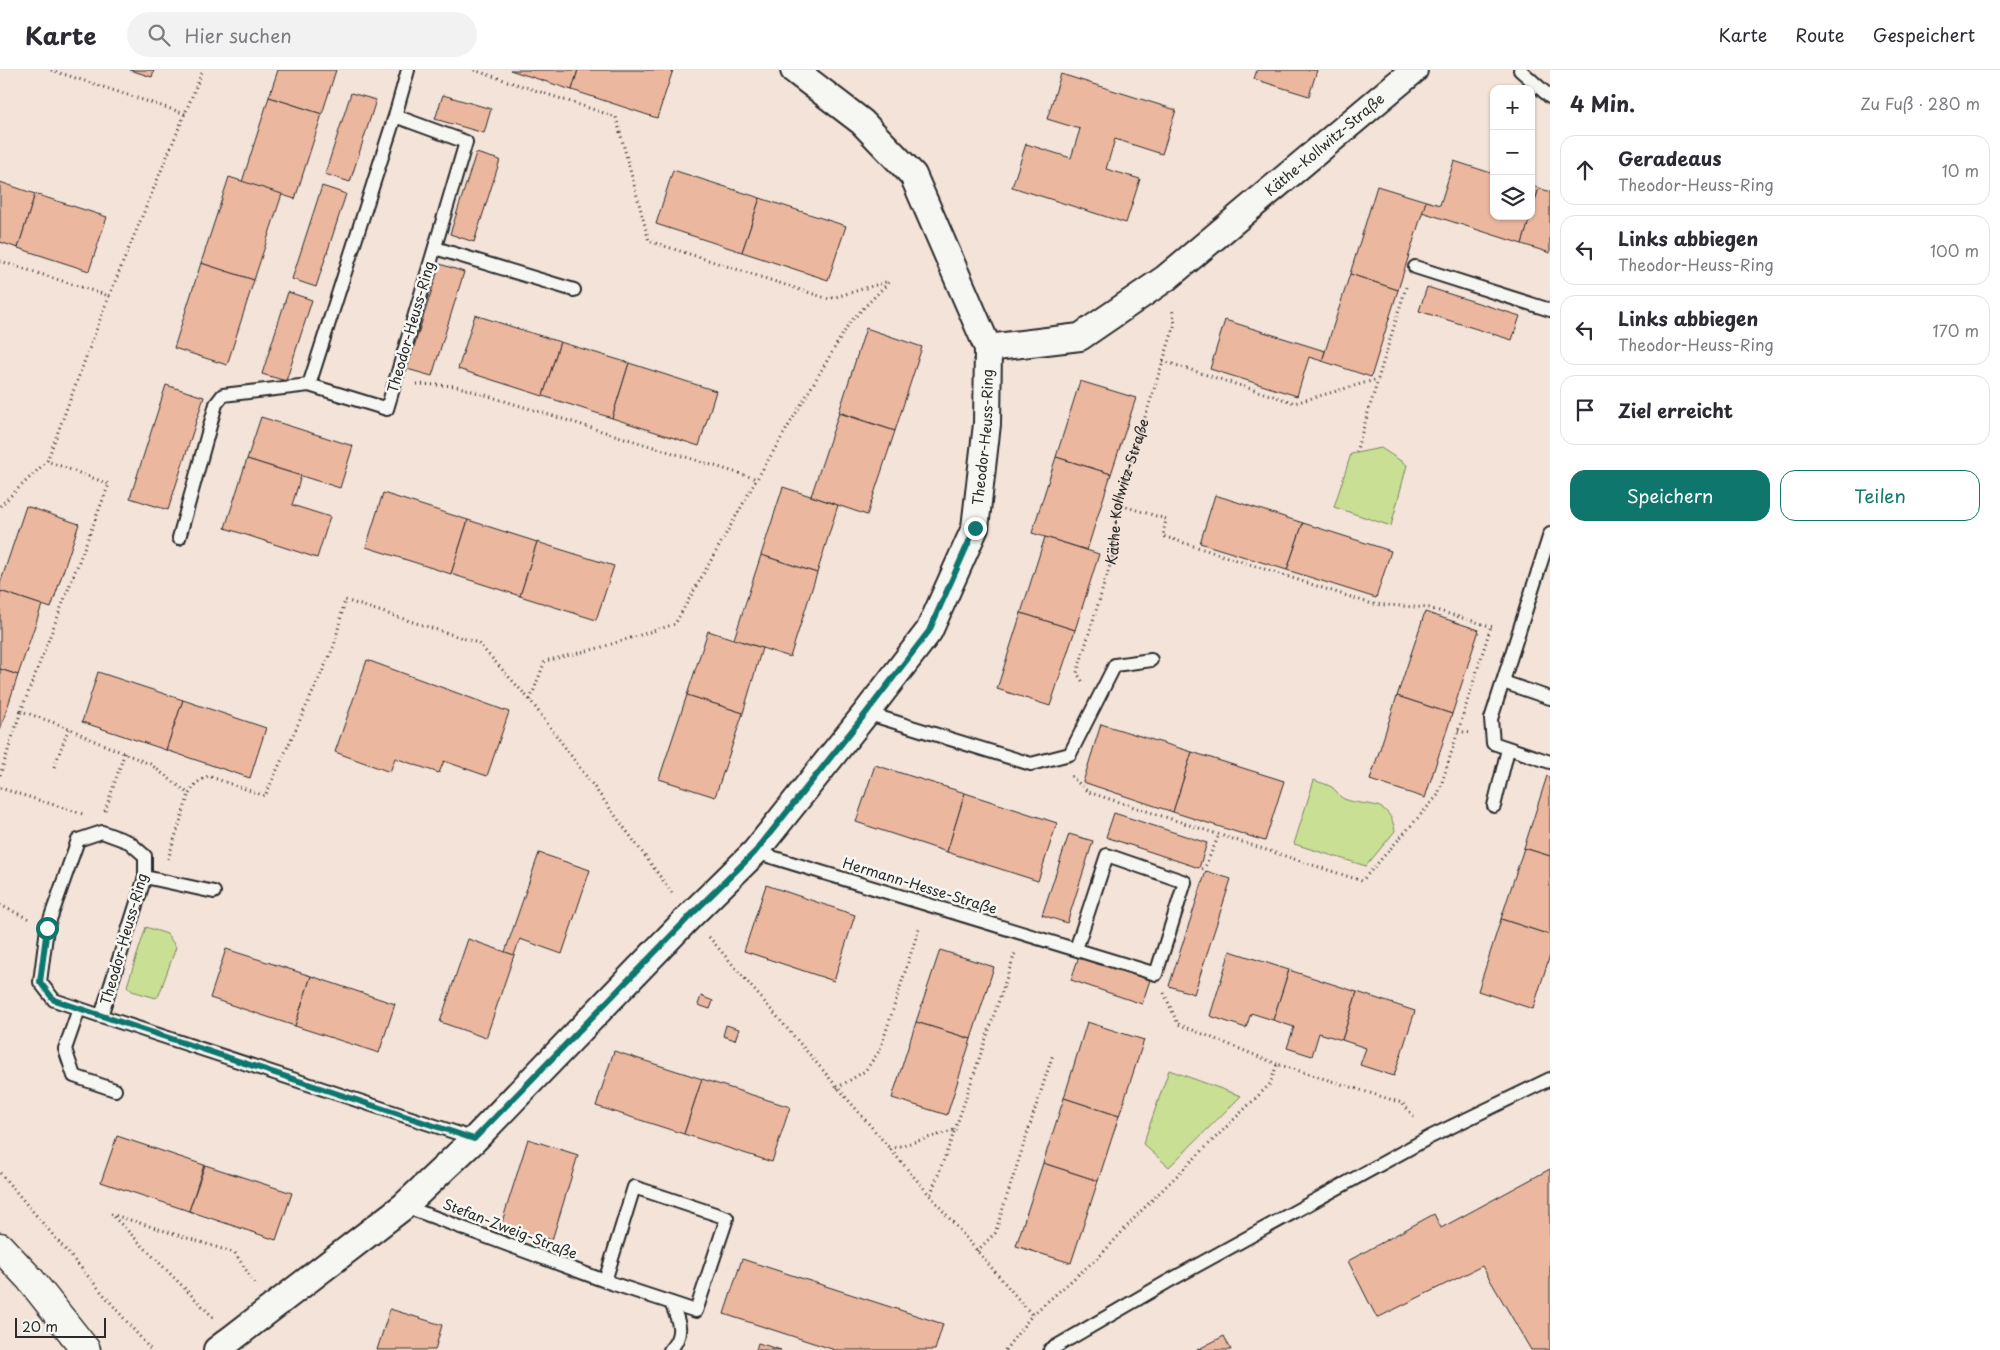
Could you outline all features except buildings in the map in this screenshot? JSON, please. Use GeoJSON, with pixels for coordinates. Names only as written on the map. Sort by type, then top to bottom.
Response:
{"type":"FeatureCollection","features":[{"type":"Feature","properties":{"kind":"main road"},"geometry":{"type":"LineString","coordinates":[[0,1247],[30,1278],[86,1350]]}},
{"type":"Feature","properties":{"kind":"street","name":"Theodor-Heuss-Ring"},"geometry":{"type":"LineString","coordinates":[[225,1343],[404,1206],[474,1139],[690,916],[755,852],[929,631],[975,528],[987,424],[988,348],[913,175],[862,122],[794,70]]}},
{"type":"Feature","properties":{"kind":"street","name":"Käthe-Kollwitz-Straße"},"geometry":{"type":"LineString","coordinates":[[988,348],[1080,337],[1166,278],[1414,70]]}},
{"type":"Feature","properties":{"kind":"lane"},"geometry":{"type":"LineString","coordinates":[[179,538],[216,404],[223,395],[309,385],[408,70]]}},
{"type":"Feature","properties":{"kind":"lane"},"geometry":{"type":"LineString","coordinates":[[1520,70],[1550,97]]}},
{"type":"Feature","properties":{"kind":"lane","name":"Theodor-Heuss-Ring"},"geometry":{"type":"LineString","coordinates":[[309,385],[387,409],[466,142],[395,116]]}},
{"type":"Feature","properties":{"kind":"lane"},"geometry":{"type":"LineString","coordinates":[[435,248],[574,290]]}},
{"type":"Feature","properties":{"kind":"lane"},"geometry":{"type":"LineString","coordinates":[[1415,267],[1550,310]]}},
{"type":"Feature","properties":{"kind":"lane"},"geometry":{"type":"LineString","coordinates":[[1550,534],[1491,719],[1493,743],[1550,762]]}},
{"type":"Feature","properties":{"kind":"lane"},"geometry":{"type":"LineString","coordinates":[[866,713],[1031,764],[1070,754],[1115,665],[1151,660]]}},
{"type":"Feature","properties":{"kind":"lane"},"geometry":{"type":"LineString","coordinates":[[1502,682],[1550,698]]}},
{"type":"Feature","properties":{"kind":"lane"},"geometry":{"type":"LineString","coordinates":[[1494,806],[1508,749]]}},
{"type":"Feature","properties":{"kind":"lane","name":"Theodor-Heuss-Ring"},"geometry":{"type":"LineString","coordinates":[[101,1016],[145,877],[145,856],[129,842],[102,826],[78,840],[47,928],[40,982],[54,1000],[79,1009],[474,1139]]}},
{"type":"Feature","properties":{"kind":"lane","name":"Hermann-Hesse-Straße"},"geometry":{"type":"LineString","coordinates":[[755,852],[1156,974]]}},
{"type":"Feature","properties":{"kind":"lane"},"geometry":{"type":"LineString","coordinates":[[1076,949],[1107,855],[1185,882],[1156,974]]}},
{"type":"Feature","properties":{"kind":"lane"},"geometry":{"type":"LineString","coordinates":[[145,877],[214,892]]}},
{"type":"Feature","properties":{"kind":"lane"},"geometry":{"type":"LineString","coordinates":[[79,1009],[65,1049],[74,1076],[115,1090]]}},
{"type":"Feature","properties":{"kind":"lane"},"geometry":{"type":"LineString","coordinates":[[1050,1350],[1167,1282],[1430,1137],[1550,1079]]}},
{"type":"Feature","properties":{"kind":"lane","name":"Stefan-Zweig-Straße"},"geometry":{"type":"LineString","coordinates":[[404,1206],[605,1281],[696,1311],[727,1218],[634,1187],[605,1281]]}},
{"type":"Feature","properties":{"kind":"lane"},"geometry":{"type":"LineString","coordinates":[[670,1350],[681,1333],[680,1324],[671,1303]]}},
{"type":"Feature","properties":{"kind":"path"},"geometry":{"type":"LineString","coordinates":[[51,70],[186,114]]}},
{"type":"Feature","properties":{"kind":"path"},"geometry":{"type":"LineString","coordinates":[[0,506],[47,461],[109,296],[203,70]]}},
{"type":"Feature","properties":{"kind":"path"},"geometry":{"type":"LineString","coordinates":[[474,70],[616,117],[650,241],[829,299],[890,281],[850,322],[757,479],[676,624],[599,648],[545,661],[530,700]]}},
{"type":"Feature","properties":{"kind":"path"},"geometry":{"type":"LineString","coordinates":[[0,261],[109,296]]}},
{"type":"Feature","properties":{"kind":"path"},"geometry":{"type":"LineString","coordinates":[[1356,452],[1406,286],[1415,267]]}},
{"type":"Feature","properties":{"kind":"path","name":"Käthe-Kollwitz-Straße"},"geometry":{"type":"LineString","coordinates":[[1097,702],[1077,673],[1113,555],[1116,504],[1175,324],[1166,278]]}},
{"type":"Feature","properties":{"kind":"path"},"geometry":{"type":"LineString","coordinates":[[1163,361],[1295,403],[1378,379]]}},
{"type":"Feature","properties":{"kind":"path"},"geometry":{"type":"LineString","coordinates":[[393,390],[419,383],[456,386],[757,479]]}},
{"type":"Feature","properties":{"kind":"path"},"geometry":{"type":"LineString","coordinates":[[0,775],[21,711],[109,484],[47,461]]}},
{"type":"Feature","properties":{"kind":"path"},"geometry":{"type":"LineString","coordinates":[[1116,504],[1166,519],[1163,536],[1343,595],[1372,604],[1429,608],[1518,634]]}},
{"type":"Feature","properties":{"kind":"path"},"geometry":{"type":"LineString","coordinates":[[163,881],[189,794],[196,784],[208,776],[264,796],[334,646],[345,600]]}},
{"type":"Feature","properties":{"kind":"path"},"geometry":{"type":"LineString","coordinates":[[1060,756],[1066,772],[1088,792],[1362,881],[1438,795],[1491,626]]}},
{"type":"Feature","properties":{"kind":"path"},"geometry":{"type":"LineString","coordinates":[[21,711],[69,728],[92,740],[125,752],[150,764],[189,794]]}},
{"type":"Feature","properties":{"kind":"path"},"geometry":{"type":"LineString","coordinates":[[54,767],[69,728]]}},
{"type":"Feature","properties":{"kind":"path"},"geometry":{"type":"LineString","coordinates":[[0,788],[102,826],[125,752]]}},
{"type":"Feature","properties":{"kind":"path"},"geometry":{"type":"LineString","coordinates":[[1185,882],[1205,867],[1219,835]]}},
{"type":"Feature","properties":{"kind":"path"},"geometry":{"type":"LineString","coordinates":[[837,1088],[864,1072],[880,1050],[927,904]]}},
{"type":"Feature","properties":{"kind":"path"},"geometry":{"type":"LineString","coordinates":[[0,906],[47,928]]}},
{"type":"Feature","properties":{"kind":"path"},"geometry":{"type":"LineString","coordinates":[[930,1196],[955,1130],[1022,932]]}},
{"type":"Feature","properties":{"kind":"path"},"geometry":{"type":"LineString","coordinates":[[1156,974],[1178,1024],[1277,1064],[1402,1103],[1430,1137]]}},
{"type":"Feature","properties":{"kind":"path"},"geometry":{"type":"LineString","coordinates":[[977,1251],[995,1233],[1053,1054]]}},
{"type":"Feature","properties":{"kind":"path"},"geometry":{"type":"LineString","coordinates":[[1005,1350],[1032,1315],[1102,1254],[1140,1212],[1270,1084],[1277,1064]]}},
{"type":"Feature","properties":{"kind":"path"},"geometry":{"type":"LineString","coordinates":[[890,1149],[955,1130]]}},
{"type":"Feature","properties":{"kind":"path"},"geometry":{"type":"LineString","coordinates":[[0,1173],[151,1350]]}},
{"type":"Feature","properties":{"kind":"path"},"geometry":{"type":"LineString","coordinates":[[225,1343],[111,1214],[235,1253],[271,1307]]}},
{"type":"Feature","properties":{"kind":"green space"},"geometry":{"type":"Polygon","coordinates":[[[1381,448],[1407,465],[1391,526],[1334,507],[1351,454],[1381,448]]]}},
{"type":"Feature","properties":{"kind":"green space"},"geometry":{"type":"Polygon","coordinates":[[[1314,780],[1331,787],[1344,799],[1376,806],[1388,813],[1395,831],[1366,866],[1294,844],[1314,780]]]}},
{"type":"Feature","properties":{"kind":"green space"},"geometry":{"type":"Polygon","coordinates":[[[146,927],[167,934],[176,947],[159,995],[156,998],[132,991],[127,986],[146,927]]]}},
{"type":"Feature","properties":{"kind":"green space"},"geometry":{"type":"Polygon","coordinates":[[[1169,1070],[1241,1096],[1169,1167],[1143,1144],[1169,1070]]]}},
{"type":"Feature","properties":{"kind":"route"},"geometry":{"type":"LineString","coordinates":[[47,928],[40,982],[54,1000],[474,1139],[690,916],[755,852],[929,631],[975,528]]}}]}
